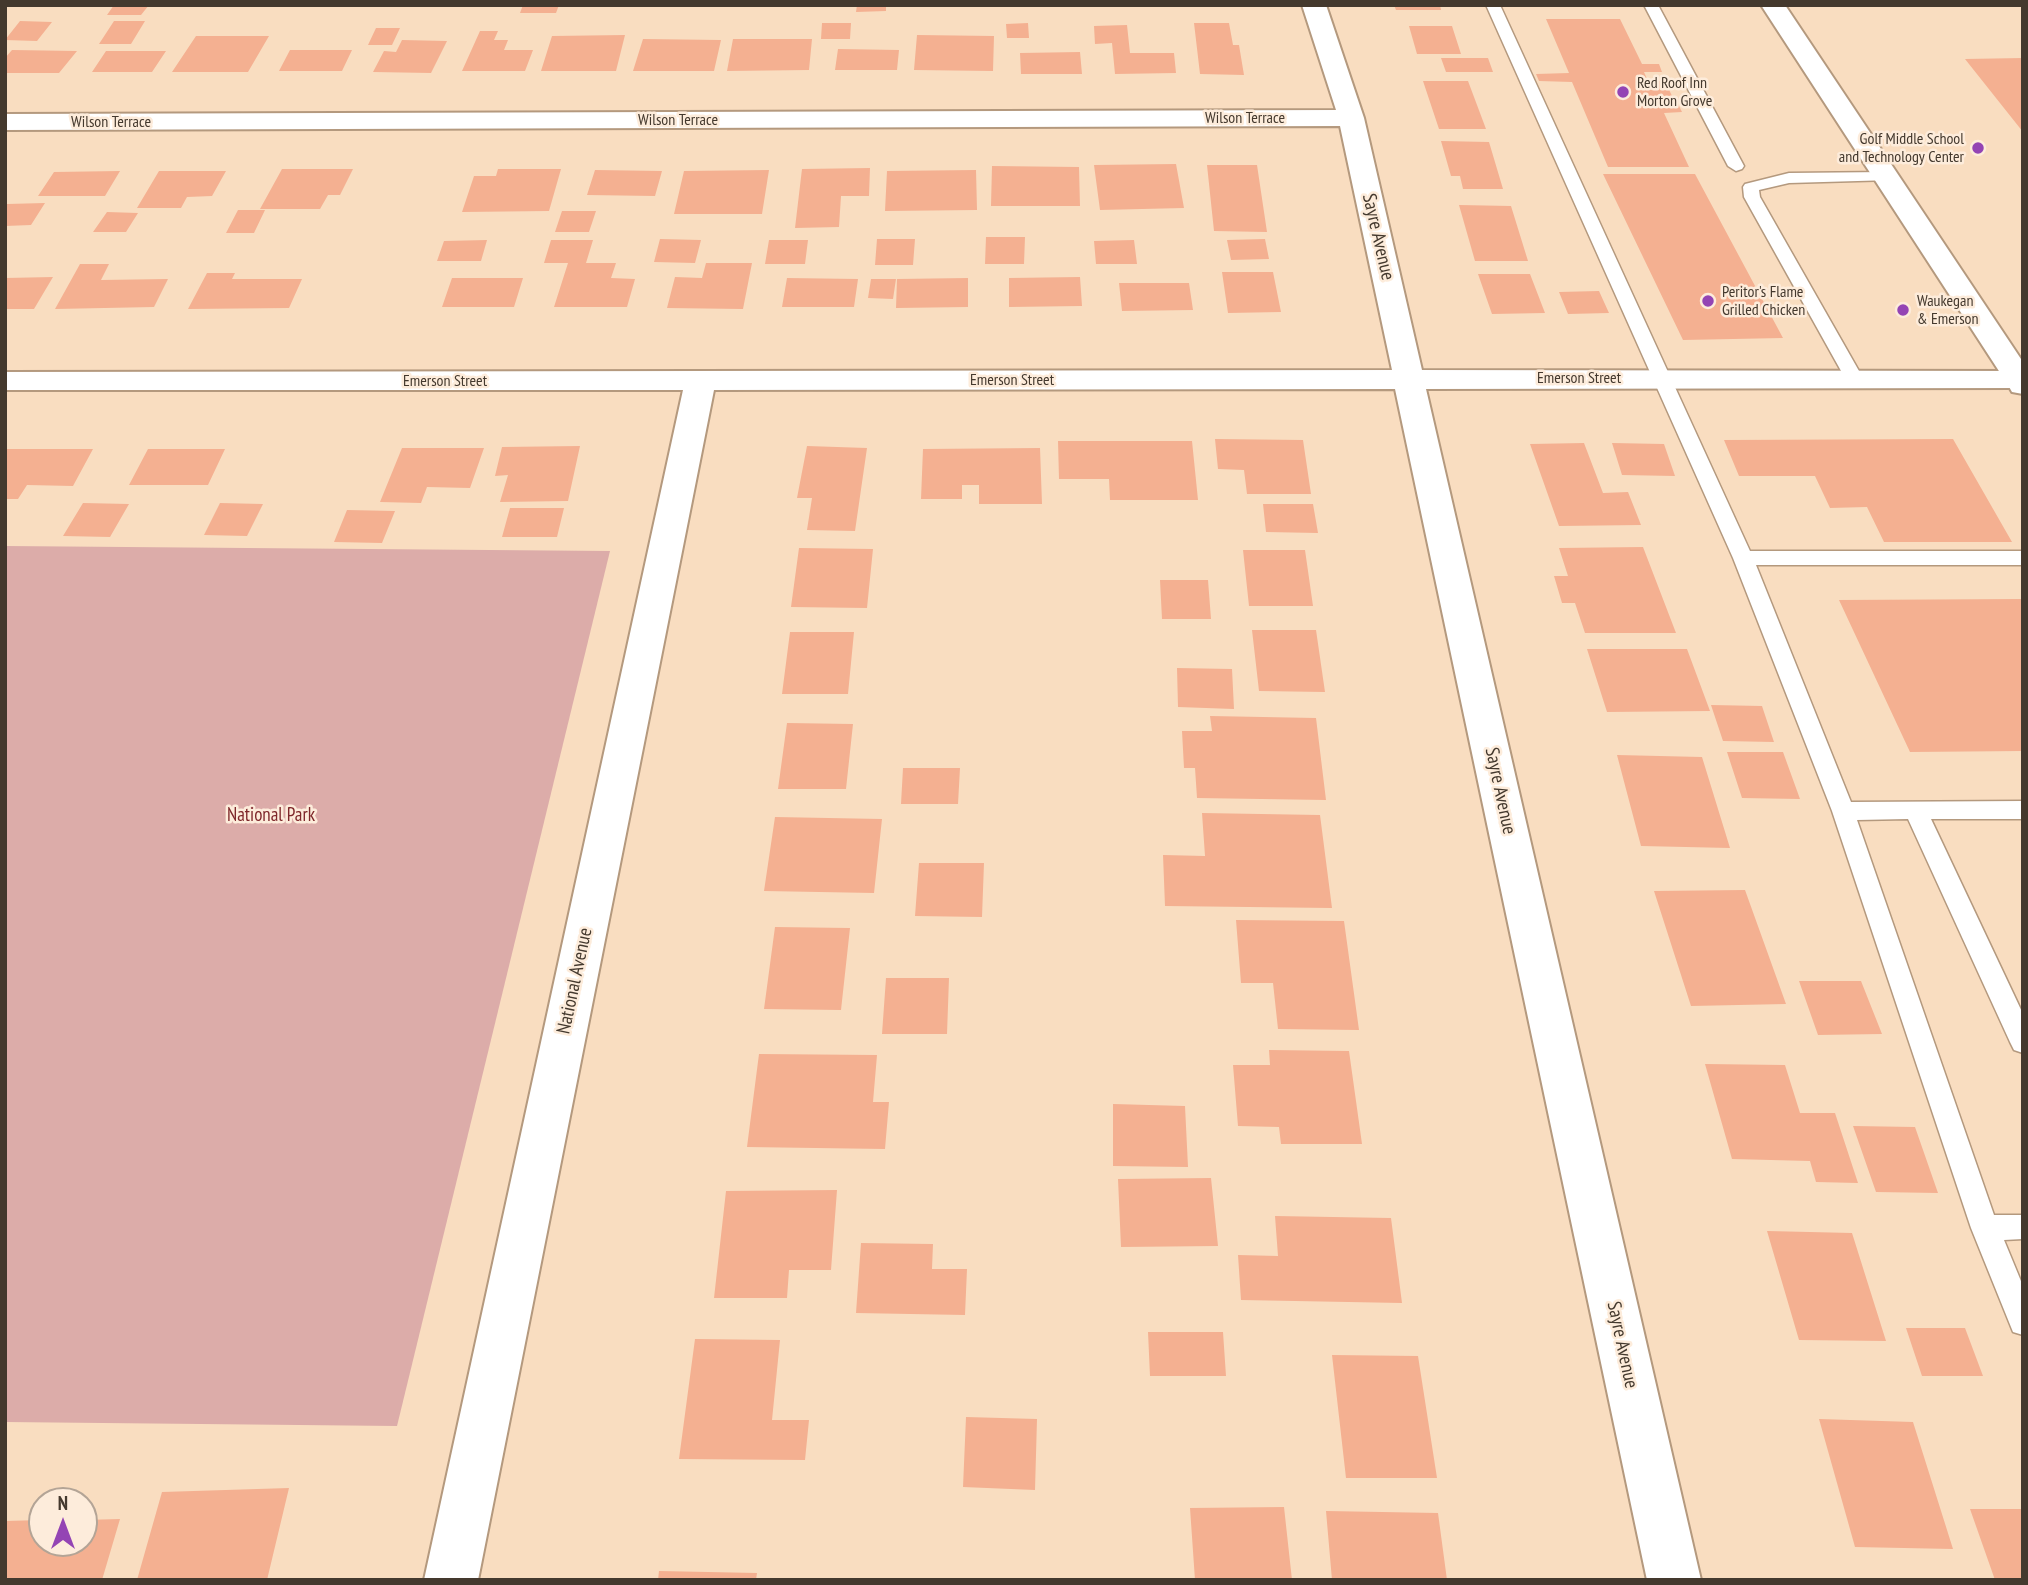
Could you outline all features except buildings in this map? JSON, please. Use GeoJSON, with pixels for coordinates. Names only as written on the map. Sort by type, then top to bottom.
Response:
{"type":"FeatureCollection","features":[{"type":"Feature","properties":{"kind":"street","name":"Sayre Avenue"},"geometry":{"type":"LineString","coordinates":[[1314,5],[1351,118],[1674,1580]]}},
{"type":"Feature","properties":{"kind":"street"},"geometry":{"type":"LineString","coordinates":[[1773,5],[2021,382]]}},
{"type":"Feature","properties":{"kind":"street","name":"Wilson Terrace"},"geometry":{"type":"LineString","coordinates":[[5,122],[1351,118]]}},
{"type":"Feature","properties":{"kind":"street","name":"Emerson Street"},"geometry":{"type":"LineString","coordinates":[[5,381],[1409,377],[1854,378],[2021,382]]}},
{"type":"Feature","properties":{"kind":"street","name":"National Avenue"},"geometry":{"type":"LineString","coordinates":[[451,1580],[700,381]]}},
{"type":"Feature","properties":{"kind":"lane"},"geometry":{"type":"LineString","coordinates":[[1493,5],[1743,558],[1843,811],[1985,1228],[2023,1322]]}},
{"type":"Feature","properties":{"kind":"lane"},"geometry":{"type":"LineString","coordinates":[[1651,5],[1736,166]]}},
{"type":"Feature","properties":{"kind":"lane"},"geometry":{"type":"LineString","coordinates":[[1854,378],[1752,197],[1751,187],[1789,177],[1886,177]]}},
{"type":"Feature","properties":{"kind":"lane"},"geometry":{"type":"LineString","coordinates":[[1743,558],[2023,558]]}},
{"type":"Feature","properties":{"kind":"lane"},"geometry":{"type":"LineString","coordinates":[[1915,809],[2021,1032]]}},
{"type":"Feature","properties":{"kind":"lane"},"geometry":{"type":"LineString","coordinates":[[1843,811],[2023,810]]}},
{"type":"Feature","properties":{"kind":"lane"},"geometry":{"type":"LineString","coordinates":[[1985,1228],[2023,1227]]}},
{"type":"Feature","properties":{"kind":"green space","name":"National Park"},"geometry":{"type":"Polygon","coordinates":[[[5,546],[610,551],[397,1426],[5,1422],[5,546]]]}},
{"type":"Feature","properties":{"kind":"place","name":"Red Roof Inn Morton Grove"},"geometry":{"type":"Point","coordinates":[1623,92]}},
{"type":"Feature","properties":{"kind":"place","name":"Golf Middle School and Technology Center"},"geometry":{"type":"Point","coordinates":[1978,148]}},
{"type":"Feature","properties":{"kind":"place","name":"Peritor's Flame Grilled Chicken"},"geometry":{"type":"Point","coordinates":[1708,301]}},
{"type":"Feature","properties":{"kind":"place","name":"Waukegan & Emerson"},"geometry":{"type":"Point","coordinates":[1903,310]}}]}
